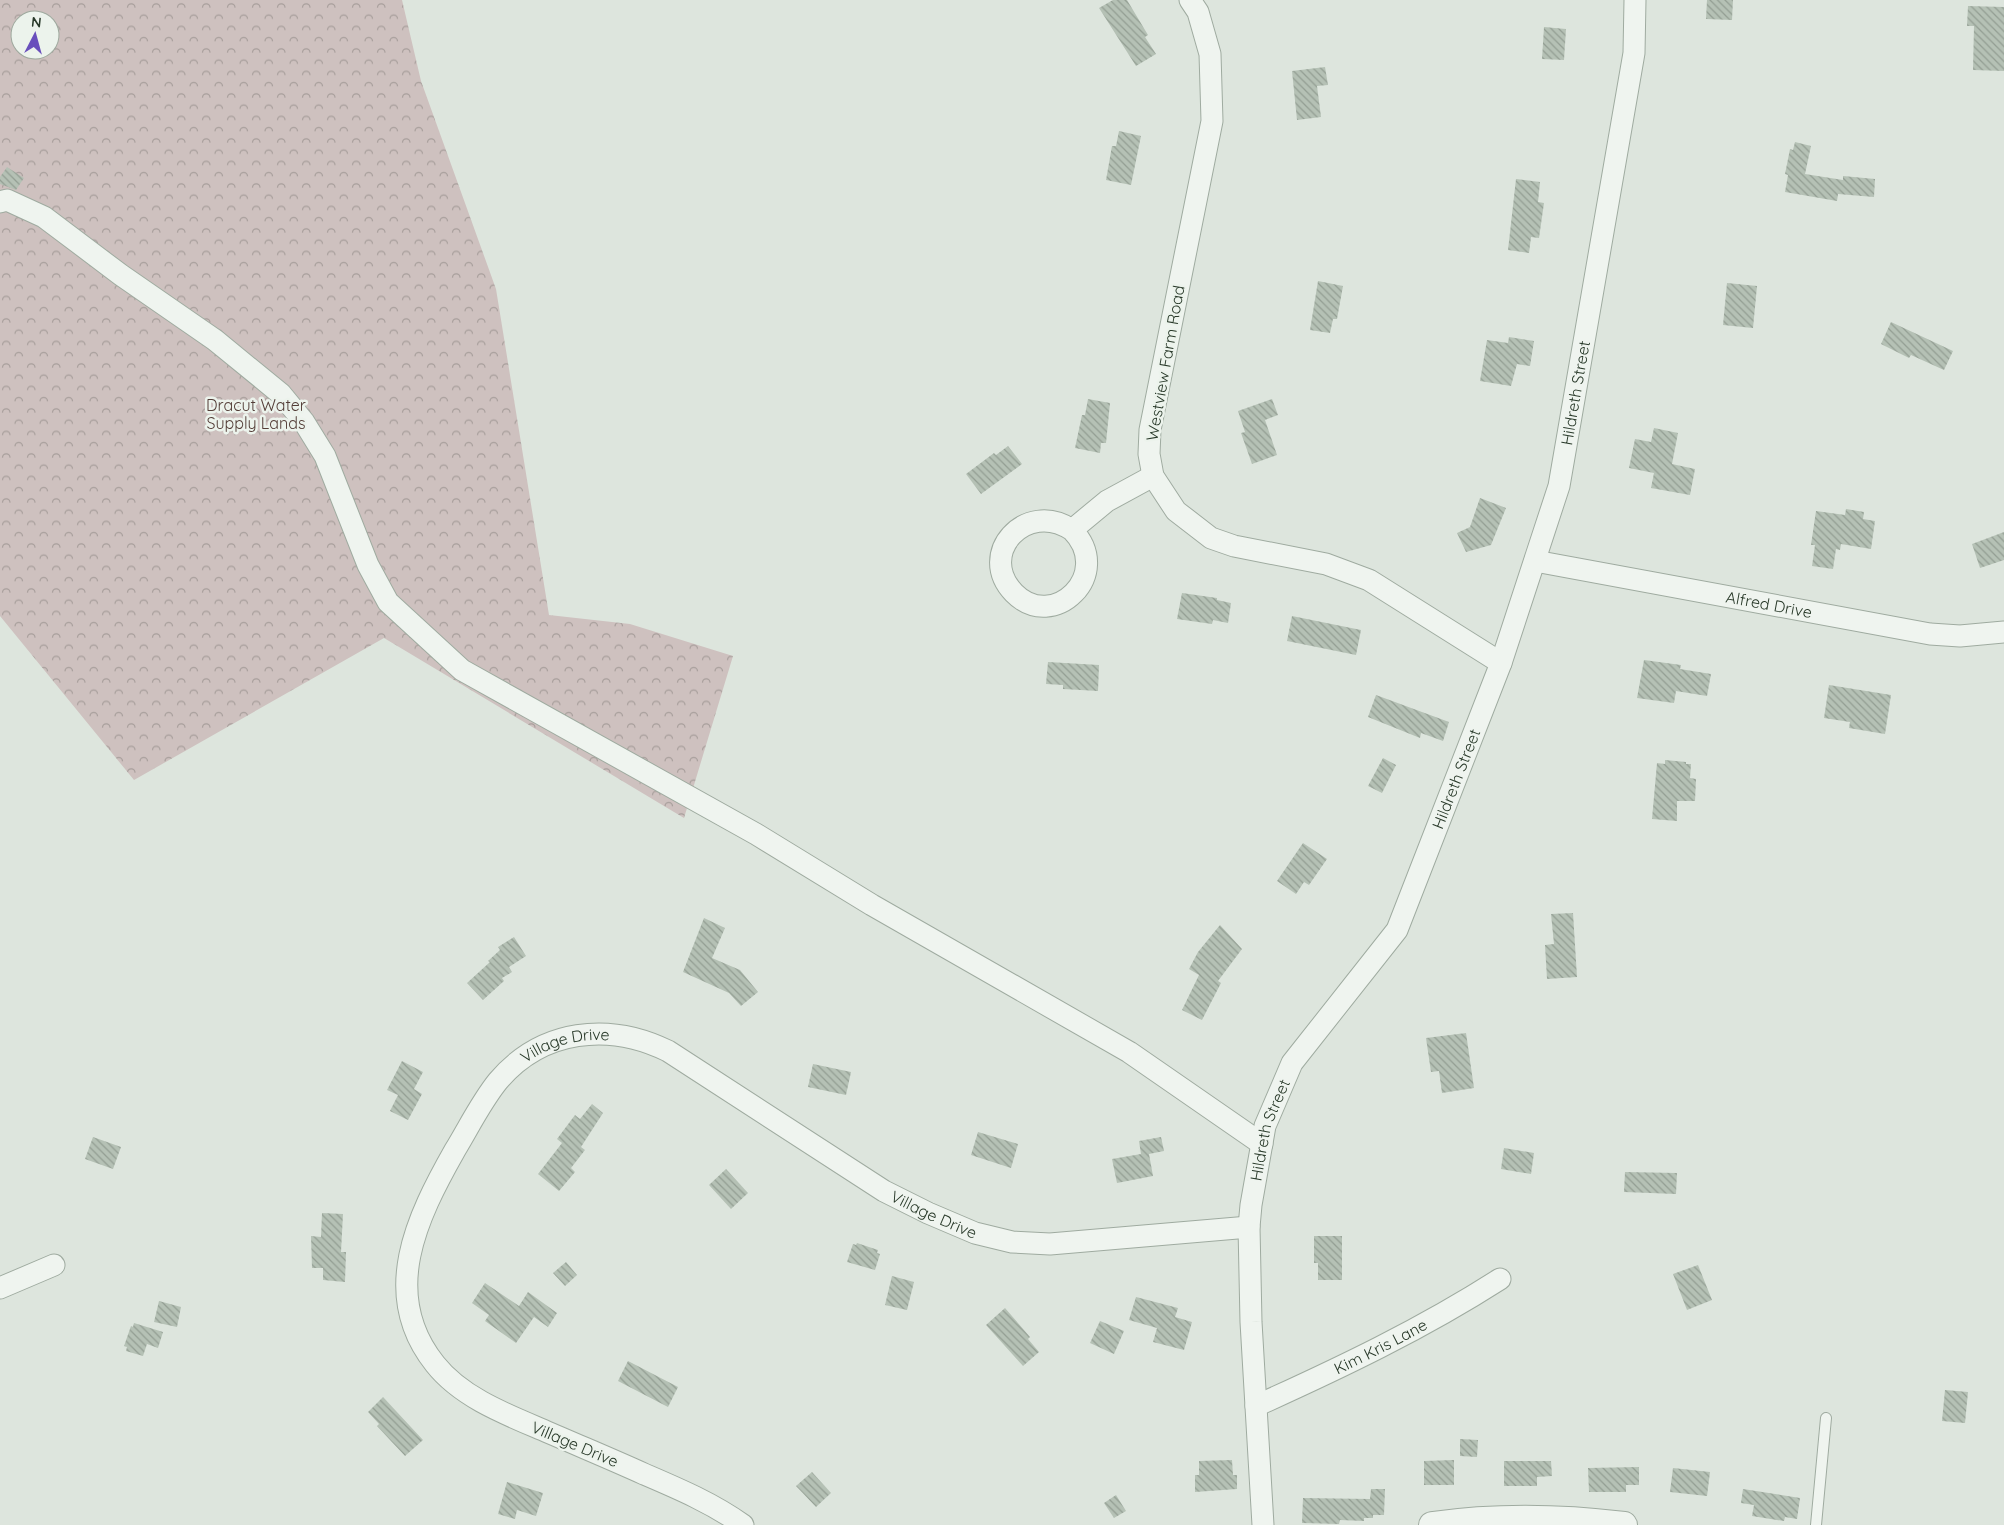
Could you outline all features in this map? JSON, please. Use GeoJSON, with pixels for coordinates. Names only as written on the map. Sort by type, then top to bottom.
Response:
{"type":"FeatureCollection","features":[{"type":"Feature","properties":{"kind":"street","name":"Westview Farm Road"},"geometry":{"type":"LineString","coordinates":[[1190,0],[1198,12],[1210,54],[1212,121],[1150,430],[1149,454],[1153,476],[1176,511],[1211,538],[1234,546],[1326,564],[1369,580],[1501,663]]}},
{"type":"Feature","properties":{"kind":"street","name":"Hildreth Street"},"geometry":{"type":"LineString","coordinates":[[1263,1525],[1249,1227],[1265,1126],[1292,1063],[1397,930],[1501,663],[1535,561],[1559,486],[1634,54],[1635,0]]}},
{"type":"Feature","properties":{"kind":"street"},"geometry":{"type":"LineString","coordinates":[[0,202],[7,200],[44,218],[121,275],[215,340],[281,394],[304,422],[325,456],[368,565],[388,602],[462,670],[756,834],[872,905],[1129,1052],[1262,1144]]}},
{"type":"Feature","properties":{"kind":"street"},"geometry":{"type":"LineString","coordinates":[[1072,530],[1107,501],[1153,476]]}},
{"type":"Feature","properties":{"kind":"street"},"geometry":{"type":"LineString","coordinates":[[1046,520],[1064,525],[1072,530],[1083,545],[1087,563],[1083,581],[1072,596],[1056,604],[1046,606],[1028,602],[1013,592],[1003,576],[1001,567],[1003,549],[1013,533],[1028,523],[1046,520]]}},
{"type":"Feature","properties":{"kind":"street","name":"Alfred Drive"},"geometry":{"type":"LineString","coordinates":[[1535,561],[1930,634],[1960,636],[2004,632]]}},
{"type":"Feature","properties":{"kind":"street","name":"Village Drive"},"geometry":{"type":"LineString","coordinates":[[743,1525],[695,1496],[510,1416],[486,1403],[446,1376],[435,1364],[419,1339],[410,1310],[407,1280],[410,1250],[420,1216],[436,1183],[486,1098],[503,1076],[529,1054],[554,1042],[588,1034],[609,1033],[649,1042],[668,1051],[884,1191],[951,1224],[1000,1240],[1024,1243],[1063,1243],[1249,1227]]}},
{"type":"Feature","properties":{"kind":"street"},"geometry":{"type":"LineString","coordinates":[[0,1288],[54,1265]]}},
{"type":"Feature","properties":{"kind":"street","name":"Kim Kris Lane"},"geometry":{"type":"LineString","coordinates":[[1256,1406],[1361,1358],[1452,1310],[1500,1279]]}},
{"type":"Feature","properties":{"kind":"street"},"geometry":{"type":"LineString","coordinates":[[1432,1525],[1482,1518],[1535,1518],[1624,1525]]}},
{"type":"Feature","properties":{"kind":"lane"},"geometry":{"type":"LineString","coordinates":[[1816,1525],[1826,1418]]}},
{"type":"Feature","properties":{"kind":"green space","name":"Dracut Water Supply Lands"},"geometry":{"type":"Polygon","coordinates":[[[0,0],[402,0],[421,81],[496,289],[549,615],[630,624],[733,656],[684,818],[384,638],[134,780],[0,616],[0,0]]]}},
{"type":"Feature","properties":{"kind":"building"},"geometry":{"type":"Polygon","coordinates":[[[1113,0],[1127,0],[1148,35],[1145,37],[1156,54],[1136,66],[1099,8],[1113,0]]]}},
{"type":"Feature","properties":{"kind":"building"},"geometry":{"type":"Polygon","coordinates":[[[1707,0],[1733,0],[1732,20],[1706,19],[1707,0]]]}},
{"type":"Feature","properties":{"kind":"building"},"geometry":{"type":"Polygon","coordinates":[[[1968,6],[2004,7],[2004,71],[1973,70],[1974,26],[1967,26],[1968,6]]]}},
{"type":"Feature","properties":{"kind":"building"},"geometry":{"type":"Polygon","coordinates":[[[1544,27],[1566,29],[1564,60],[1542,59],[1544,27]]]}},
{"type":"Feature","properties":{"kind":"building"},"geometry":{"type":"Polygon","coordinates":[[[1325,67],[1328,85],[1317,86],[1321,117],[1297,120],[1292,71],[1325,67]]]}},
{"type":"Feature","properties":{"kind":"building"},"geometry":{"type":"Polygon","coordinates":[[[1119,131],[1141,136],[1131,185],[1106,180],[1112,146],[1116,146],[1119,131]]]}},
{"type":"Feature","properties":{"kind":"building"},"geometry":{"type":"Polygon","coordinates":[[[1795,142],[1811,146],[1805,174],[1843,180],[1843,176],[1875,179],[1874,197],[1838,194],[1837,201],[1785,192],[1788,175],[1785,174],[1790,149],[1793,150],[1795,142]]]}},
{"type":"Feature","properties":{"kind":"building"},"geometry":{"type":"Polygon","coordinates":[[[7,167],[24,178],[16,190],[0,184],[0,177],[7,167]]]}},
{"type":"Feature","properties":{"kind":"building"},"geometry":{"type":"Polygon","coordinates":[[[1516,179],[1540,182],[1538,202],[1544,203],[1539,238],[1531,237],[1529,253],[1508,250],[1516,179]]]}},
{"type":"Feature","properties":{"kind":"building"},"geometry":{"type":"Polygon","coordinates":[[[1318,281],[1343,286],[1337,319],[1333,319],[1330,333],[1310,330],[1318,281]]]}},
{"type":"Feature","properties":{"kind":"building"},"geometry":{"type":"Polygon","coordinates":[[[1727,283],[1757,286],[1753,328],[1723,325],[1727,283]]]}},
{"type":"Feature","properties":{"kind":"building"},"geometry":{"type":"Polygon","coordinates":[[[1891,322],[1953,351],[1944,370],[1911,355],[1909,358],[1881,344],[1891,322]]]}},
{"type":"Feature","properties":{"kind":"building"},"geometry":{"type":"Polygon","coordinates":[[[1509,337],[1534,341],[1530,366],[1517,364],[1511,386],[1480,381],[1487,340],[1508,343],[1509,337]]]}},
{"type":"Feature","properties":{"kind":"building"},"geometry":{"type":"Polygon","coordinates":[[[1088,399],[1110,403],[1106,443],[1101,443],[1100,453],[1075,448],[1082,415],[1085,415],[1088,399]]]}},
{"type":"Feature","properties":{"kind":"building"},"geometry":{"type":"Polygon","coordinates":[[[1272,399],[1278,415],[1265,420],[1277,455],[1252,464],[1241,433],[1245,432],[1238,411],[1272,399]]]}},
{"type":"Feature","properties":{"kind":"building"},"geometry":{"type":"Polygon","coordinates":[[[1654,428],[1678,433],[1672,464],[1695,469],[1690,495],[1651,488],[1654,473],[1629,468],[1635,439],[1651,442],[1654,428]]]}},
{"type":"Feature","properties":{"kind":"building"},"geometry":{"type":"Polygon","coordinates":[[[1008,446],[1022,464],[981,494],[966,474],[994,453],[996,455],[1008,446]]]}},
{"type":"Feature","properties":{"kind":"building"},"geometry":{"type":"Polygon","coordinates":[[[1480,498],[1506,508],[1491,545],[1466,552],[1457,533],[1470,527],[1480,498]]]}},
{"type":"Feature","properties":{"kind":"building"},"geometry":{"type":"Polygon","coordinates":[[[1846,509],[1864,512],[1863,519],[1875,521],[1871,549],[1841,544],[1840,550],[1836,549],[1833,569],[1812,566],[1815,545],[1811,545],[1816,511],[1845,515],[1846,509]]]}},
{"type":"Feature","properties":{"kind":"building"},"geometry":{"type":"Polygon","coordinates":[[[2004,532],[2004,560],[1980,568],[1972,544],[2004,532]]]}},
{"type":"Feature","properties":{"kind":"building"},"geometry":{"type":"Polygon","coordinates":[[[1182,593],[1217,598],[1217,600],[1231,603],[1228,623],[1213,620],[1212,624],[1177,619],[1182,593]]]}},
{"type":"Feature","properties":{"kind":"building"},"geometry":{"type":"Polygon","coordinates":[[[1292,616],[1361,630],[1356,655],[1287,641],[1292,616]]]}},
{"type":"Feature","properties":{"kind":"building"},"geometry":{"type":"Polygon","coordinates":[[[1644,660],[1681,665],[1680,669],[1711,674],[1707,696],[1676,691],[1674,703],[1637,698],[1644,660]]]}},
{"type":"Feature","properties":{"kind":"building"},"geometry":{"type":"Polygon","coordinates":[[[1048,662],[1099,665],[1098,691],[1063,689],[1063,685],[1046,684],[1048,662]]]}},
{"type":"Feature","properties":{"kind":"building"},"geometry":{"type":"Polygon","coordinates":[[[1829,685],[1891,695],[1885,734],[1849,728],[1850,722],[1824,718],[1829,685]]]}},
{"type":"Feature","properties":{"kind":"building"},"geometry":{"type":"Polygon","coordinates":[[[1376,695],[1449,722],[1443,741],[1421,733],[1420,738],[1368,717],[1376,695]]]}},
{"type":"Feature","properties":{"kind":"building"},"geometry":{"type":"Polygon","coordinates":[[[1383,758],[1396,765],[1382,793],[1368,786],[1383,758]]]}},
{"type":"Feature","properties":{"kind":"building"},"geometry":{"type":"Polygon","coordinates":[[[1665,760],[1691,764],[1690,778],[1696,779],[1695,801],[1677,801],[1677,821],[1652,819],[1657,763],[1665,764],[1665,760]]]}},
{"type":"Feature","properties":{"kind":"building"},"geometry":{"type":"Polygon","coordinates":[[[1303,843],[1327,859],[1309,885],[1304,882],[1296,894],[1277,881],[1303,843]]]}},
{"type":"Feature","properties":{"kind":"building"},"geometry":{"type":"Polygon","coordinates":[[[1573,913],[1577,977],[1547,979],[1545,945],[1554,944],[1551,914],[1573,913]]]}},
{"type":"Feature","properties":{"kind":"building"},"geometry":{"type":"Polygon","coordinates":[[[704,918],[725,928],[712,958],[740,970],[758,992],[741,1006],[729,993],[683,972],[704,918]]]}},
{"type":"Feature","properties":{"kind":"building"},"geometry":{"type":"Polygon","coordinates":[[[1220,925],[1242,949],[1218,981],[1221,983],[1202,1020],[1182,1010],[1199,975],[1189,969],[1198,952],[1220,925]]]}},
{"type":"Feature","properties":{"kind":"building"},"geometry":{"type":"Polygon","coordinates":[[[514,937],[526,956],[509,967],[512,972],[502,978],[504,981],[483,1000],[467,983],[490,962],[488,961],[500,950],[498,947],[514,937]]]}},
{"type":"Feature","properties":{"kind":"building"},"geometry":{"type":"Polygon","coordinates":[[[1466,1033],[1474,1088],[1442,1093],[1439,1071],[1431,1072],[1426,1038],[1466,1033]]]}},
{"type":"Feature","properties":{"kind":"building"},"geometry":{"type":"Polygon","coordinates":[[[402,1061],[423,1072],[414,1089],[422,1094],[408,1120],[390,1111],[398,1095],[387,1090],[402,1061]]]}},
{"type":"Feature","properties":{"kind":"building"},"geometry":{"type":"Polygon","coordinates":[[[813,1064],[851,1072],[846,1095],[808,1087],[813,1064]]]}},
{"type":"Feature","properties":{"kind":"building"},"geometry":{"type":"Polygon","coordinates":[[[592,1104],[603,1113],[581,1147],[585,1150],[571,1168],[575,1172],[559,1191],[538,1174],[562,1143],[557,1139],[575,1115],[580,1119],[592,1104]]]}},
{"type":"Feature","properties":{"kind":"building"},"geometry":{"type":"Polygon","coordinates":[[[978,1132],[1018,1144],[1011,1168],[971,1155],[978,1132]]]}},
{"type":"Feature","properties":{"kind":"building"},"geometry":{"type":"Polygon","coordinates":[[[93,1137],[121,1147],[113,1169],[85,1159],[93,1137]]]}},
{"type":"Feature","properties":{"kind":"building"},"geometry":{"type":"Polygon","coordinates":[[[1161,1137],[1164,1151],[1149,1154],[1153,1176],[1117,1183],[1112,1159],[1141,1154],[1139,1141],[1161,1137]]]}},
{"type":"Feature","properties":{"kind":"building"},"geometry":{"type":"Polygon","coordinates":[[[1504,1148],[1534,1153],[1531,1174],[1501,1169],[1504,1148]]]}},
{"type":"Feature","properties":{"kind":"building"},"geometry":{"type":"Polygon","coordinates":[[[726,1169],[748,1193],[731,1209],[709,1185],[726,1169]]]}},
{"type":"Feature","properties":{"kind":"building"},"geometry":{"type":"Polygon","coordinates":[[[1625,1172],[1677,1173],[1676,1194],[1624,1192],[1625,1172]]]}},
{"type":"Feature","properties":{"kind":"building"},"geometry":{"type":"Polygon","coordinates":[[[322,1213],[343,1214],[341,1252],[346,1252],[345,1282],[323,1280],[323,1268],[312,1268],[311,1236],[321,1237],[322,1213]]]}},
{"type":"Feature","properties":{"kind":"building"},"geometry":{"type":"Polygon","coordinates":[[[1314,1236],[1342,1236],[1342,1280],[1318,1280],[1318,1263],[1314,1263],[1314,1236]]]}},
{"type":"Feature","properties":{"kind":"building"},"geometry":{"type":"Polygon","coordinates":[[[857,1243],[878,1250],[877,1253],[880,1254],[875,1270],[847,1262],[853,1244],[856,1245],[857,1243]]]}},
{"type":"Feature","properties":{"kind":"building"},"geometry":{"type":"Polygon","coordinates":[[[566,1262],[577,1275],[565,1286],[553,1273],[566,1262]]]}},
{"type":"Feature","properties":{"kind":"building"},"geometry":{"type":"Polygon","coordinates":[[[1698,1265],[1712,1300],[1687,1310],[1673,1274],[1698,1265]]]}},
{"type":"Feature","properties":{"kind":"building"},"geometry":{"type":"Polygon","coordinates":[[[892,1276],[914,1282],[907,1310],[885,1305],[892,1276]]]}},
{"type":"Feature","properties":{"kind":"building"},"geometry":{"type":"Polygon","coordinates":[[[485,1283],[519,1306],[528,1292],[557,1313],[548,1327],[534,1317],[516,1343],[485,1321],[489,1315],[472,1303],[485,1283]]]}},
{"type":"Feature","properties":{"kind":"building"},"geometry":{"type":"Polygon","coordinates":[[[1136,1297],[1178,1308],[1175,1317],[1192,1322],[1184,1350],[1153,1342],[1157,1328],[1129,1320],[1136,1297]]]}},
{"type":"Feature","properties":{"kind":"building"},"geometry":{"type":"Polygon","coordinates":[[[159,1301],[181,1307],[177,1327],[154,1322],[159,1301]]]}},
{"type":"Feature","properties":{"kind":"building"},"geometry":{"type":"Polygon","coordinates":[[[1005,1308],[1030,1337],[1028,1339],[1039,1352],[1023,1366],[986,1325],[1005,1308]]]}},
{"type":"Feature","properties":{"kind":"building"},"geometry":{"type":"Polygon","coordinates":[[[1100,1321],[1124,1331],[1114,1354],[1090,1343],[1100,1321]]]}},
{"type":"Feature","properties":{"kind":"building"},"geometry":{"type":"Polygon","coordinates":[[[134,1323],[163,1332],[158,1348],[147,1344],[143,1356],[126,1351],[127,1347],[124,1346],[131,1326],[133,1327],[134,1323]]]}},
{"type":"Feature","properties":{"kind":"building"},"geometry":{"type":"Polygon","coordinates":[[[628,1361],[678,1387],[668,1407],[618,1381],[628,1361]]]}},
{"type":"Feature","properties":{"kind":"building"},"geometry":{"type":"Polygon","coordinates":[[[1945,1390],[1968,1392],[1965,1423],[1942,1421],[1945,1390]]]}},
{"type":"Feature","properties":{"kind":"building"},"geometry":{"type":"Polygon","coordinates":[[[383,1397],[423,1440],[405,1456],[377,1426],[379,1424],[368,1412],[383,1397]]]}},
{"type":"Feature","properties":{"kind":"building"},"geometry":{"type":"Polygon","coordinates":[[[1460,1439],[1478,1440],[1477,1457],[1460,1456],[1460,1439]]]}},
{"type":"Feature","properties":{"kind":"building"},"geometry":{"type":"Polygon","coordinates":[[[1232,1460],[1233,1475],[1237,1475],[1237,1489],[1195,1492],[1195,1475],[1199,1475],[1199,1461],[1232,1460]]]}},
{"type":"Feature","properties":{"kind":"building"},"geometry":{"type":"Polygon","coordinates":[[[1454,1460],[1454,1485],[1424,1485],[1424,1461],[1454,1460]]]}},
{"type":"Feature","properties":{"kind":"building"},"geometry":{"type":"Polygon","coordinates":[[[1504,1461],[1551,1461],[1552,1476],[1537,1477],[1537,1486],[1504,1486],[1504,1461]]]}},
{"type":"Feature","properties":{"kind":"building"},"geometry":{"type":"Polygon","coordinates":[[[1639,1467],[1639,1485],[1626,1485],[1626,1492],[1589,1492],[1588,1468],[1639,1467]]]}},
{"type":"Feature","properties":{"kind":"building"},"geometry":{"type":"Polygon","coordinates":[[[1673,1468],[1710,1472],[1707,1496],[1670,1492],[1673,1468]]]}},
{"type":"Feature","properties":{"kind":"building"},"geometry":{"type":"Polygon","coordinates":[[[812,1472],[831,1493],[816,1507],[796,1486],[812,1472]]]}},
{"type":"Feature","properties":{"kind":"building"},"geometry":{"type":"Polygon","coordinates":[[[507,1482],[543,1493],[536,1516],[517,1510],[515,1519],[498,1514],[507,1482]]]}},
{"type":"Feature","properties":{"kind":"building"},"geometry":{"type":"Polygon","coordinates":[[[1371,1489],[1385,1489],[1384,1515],[1373,1515],[1373,1518],[1364,1518],[1364,1521],[1340,1520],[1339,1524],[1302,1523],[1303,1498],[1370,1499],[1371,1489]]]}},
{"type":"Feature","properties":{"kind":"building"},"geometry":{"type":"Polygon","coordinates":[[[1743,1489],[1800,1498],[1797,1519],[1785,1517],[1784,1521],[1752,1516],[1754,1505],[1741,1503],[1743,1489]]]}},
{"type":"Feature","properties":{"kind":"building"},"geometry":{"type":"Polygon","coordinates":[[[1116,1495],[1126,1511],[1114,1518],[1104,1503],[1116,1495]]]}}]}
